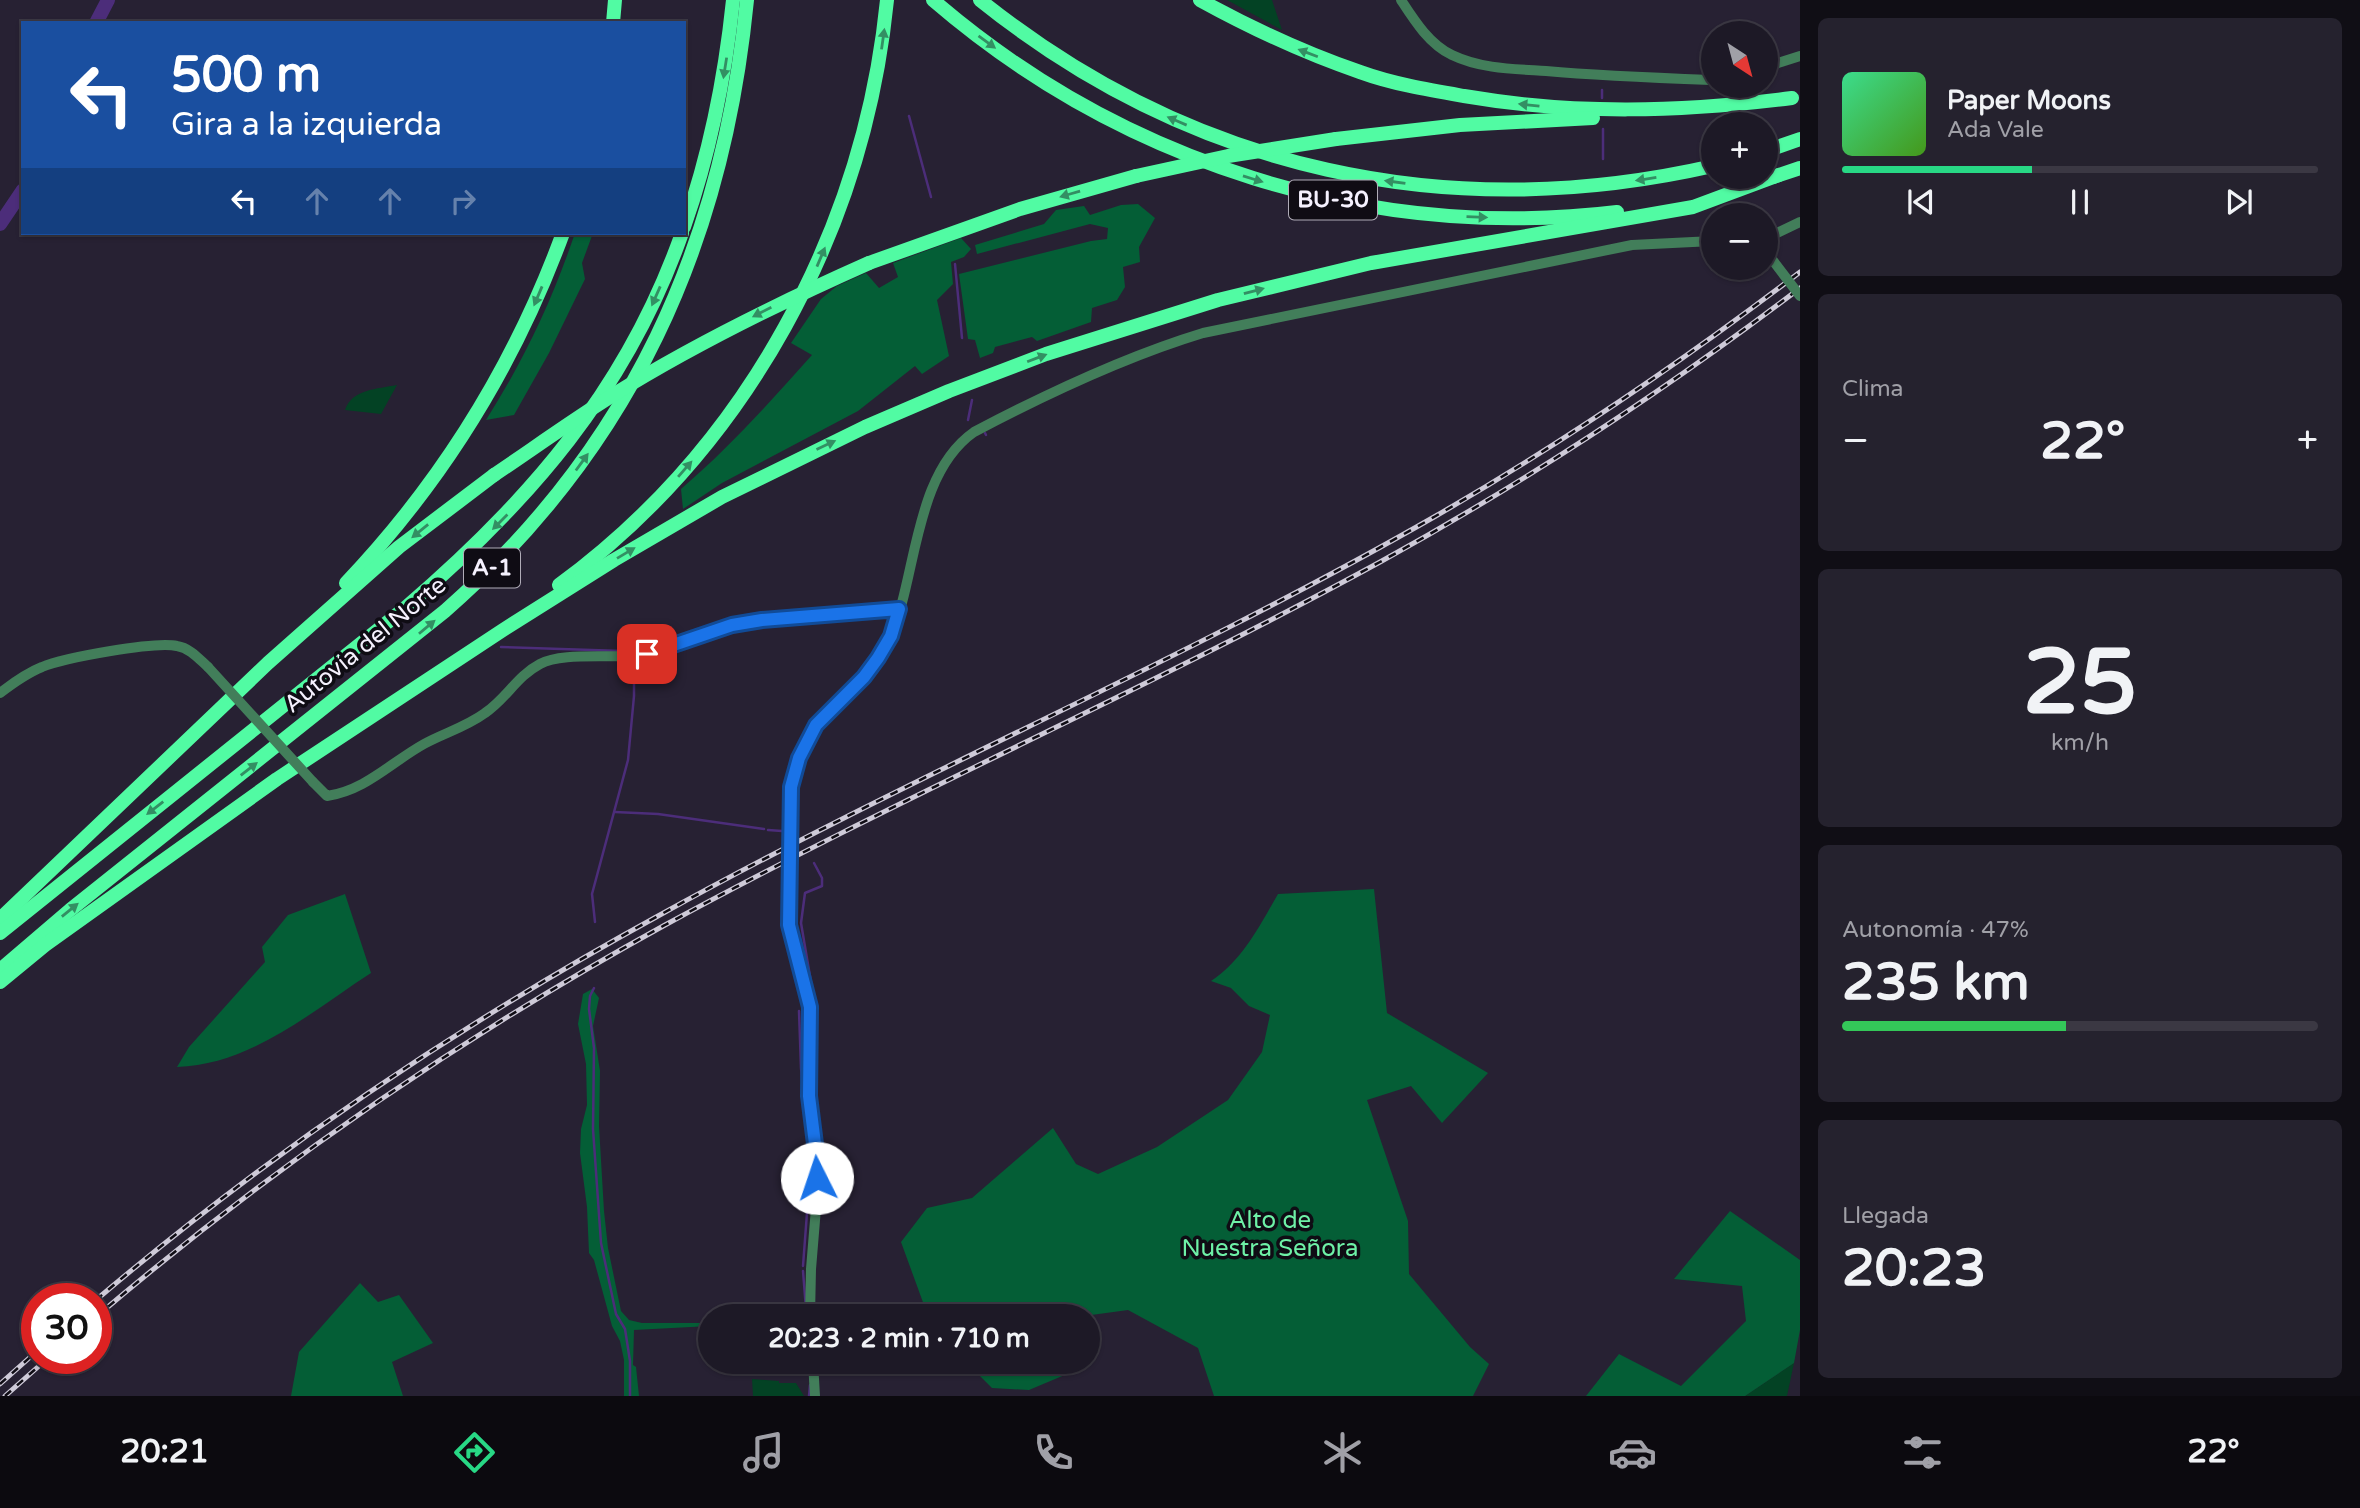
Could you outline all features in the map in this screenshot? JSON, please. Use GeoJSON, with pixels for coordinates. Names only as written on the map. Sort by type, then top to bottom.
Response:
{"type":"FeatureCollection","features":[{"type":"Feature","properties":{"kind":"highway"},"geometry":{"type":"LineString","coordinates":[[613,21],[615,0]]}},
{"type":"Feature","properties":{"kind":"highway"},"geometry":{"type":"LineString","coordinates":[[686,222],[710,148],[726,66],[733,0]]}},
{"type":"Feature","properties":{"kind":"highway","name":"Autovía del Norte"},"geometry":{"type":"LineString","coordinates":[[0,970],[80,902],[419,634],[494,566],[562,489],[608,425],[642,368],[691,257],[716,177],[730,120],[747,0]]}},
{"type":"Feature","properties":{"kind":"highway"},"geometry":{"type":"LineString","coordinates":[[0,982],[103,903],[409,686],[537,600],[611,544],[675,480],[740,400],[794,313],[815,270],[846,194],[870,111],[887,0]]}},
{"type":"Feature","properties":{"kind":"highway","name":"BU-30"},"geometry":{"type":"LineString","coordinates":[[933,0],[1036,76],[1124,127],[1230,172],[1373,208],[1438,215],[1559,217],[1639,209],[1688,200],[1800,168]]}},
{"type":"Feature","properties":{"kind":"highway","name":"BU-30"},"geometry":{"type":"LineString","coordinates":[[980,0],[1071,66],[1171,118],[1271,156],[1341,173],[1415,185],[1518,191],[1598,186],[1701,169]]}},
{"type":"Feature","properties":{"kind":"highway"},"geometry":{"type":"LineString","coordinates":[[1200,0],[1292,47],[1361,73],[1479,99],[1563,109],[1646,111],[1728,106],[1796,97]]}},
{"type":"Feature","properties":{"kind":"highway"},"geometry":{"type":"LineString","coordinates":[[0,919],[268,663],[399,547],[494,475],[615,394],[781,303],[869,263],[1020,209],[1136,176],[1228,156],[1336,139],[1460,125],[1695,113],[1796,97]]}},
{"type":"Feature","properties":{"kind":"highway"},"geometry":{"type":"LineString","coordinates":[[1778,146],[1800,139]]}},
{"type":"Feature","properties":{"kind":"highway"},"geometry":{"type":"LineString","coordinates":[[342,735],[584,579],[722,497],[853,432],[975,381],[1093,338],[1267,287],[1371,263],[1693,207],[1779,175]]}},
{"type":"Feature","properties":{"kind":"highway"},"geometry":{"type":"LineString","coordinates":[[268,663],[383,541],[454,450],[510,356],[562,235]]}},
{"type":"Feature","properties":{"kind":"highway","name":"Autovía del Norte"},"geometry":{"type":"LineString","coordinates":[[0,933],[404,609],[447,573],[504,518],[549,467],[604,391],[651,306],[681,235]]}},
{"type":"Feature","properties":{"kind":"street"},"geometry":{"type":"LineString","coordinates":[[1401,0],[1437,45],[1451,54],[1484,66],[1610,76],[1701,80]]}},
{"type":"Feature","properties":{"kind":"street"},"geometry":{"type":"LineString","coordinates":[[1778,63],[1800,55]]}},
{"type":"Feature","properties":{"kind":"street"},"geometry":{"type":"LineString","coordinates":[[1778,233],[1800,222]]}},
{"type":"Feature","properties":{"kind":"street"},"geometry":{"type":"LineString","coordinates":[[810,1304],[817,1160],[809,1096],[810,1007],[789,925],[791,787],[799,758],[816,725],[864,677],[891,636],[928,505],[942,469],[955,449],[992,422],[1110,366],[1203,333],[1632,245],[1701,241]]}},
{"type":"Feature","properties":{"kind":"street"},"geometry":{"type":"LineString","coordinates":[[1778,267],[1800,296]]}},
{"type":"Feature","properties":{"kind":"street"},"geometry":{"type":"LineString","coordinates":[[0,693],[26,675],[56,662],[154,645],[178,646],[188,650],[208,667],[327,796],[349,792],[371,781],[400,758],[468,724],[487,712],[524,673],[543,662],[573,657],[613,658],[647,654],[732,625],[762,620],[899,609]]}},
{"type":"Feature","properties":{"kind":"street"},"geometry":{"type":"LineString","coordinates":[[814,1374],[815,1396]]}},
{"type":"Feature","properties":{"kind":"green space"},"geometry":{"type":"Polygon","coordinates":[[[1227,0],[1272,0],[1282,30],[1227,0]]]}},
{"type":"Feature","properties":{"kind":"green space"},"geometry":{"type":"Polygon","coordinates":[[[1138,204],[1155,218],[1139,247],[1140,262],[1123,267],[1125,287],[1117,300],[1092,308],[1091,322],[1037,341],[1032,337],[995,347],[993,353],[980,358],[975,340],[968,339],[959,274],[1107,239],[1108,228],[1090,224],[977,254],[975,245],[1044,224],[1056,210],[1084,206],[1090,215],[1121,205],[1138,204]]]}},
{"type":"Feature","properties":{"kind":"green space"},"geometry":{"type":"Polygon","coordinates":[[[574,235],[592,235],[582,263],[585,279],[549,353],[514,415],[486,420],[513,375],[557,282],[574,235]]]}},
{"type":"Feature","properties":{"kind":"green space"},"geometry":{"type":"Polygon","coordinates":[[[961,238],[971,249],[964,257],[951,262],[953,284],[937,300],[949,356],[922,374],[915,366],[858,411],[722,483],[683,509],[681,489],[732,441],[812,355],[791,343],[821,299],[837,286],[866,273],[879,288],[898,277],[893,263],[961,238]]]}},
{"type":"Feature","properties":{"kind":"green space"},"geometry":{"type":"Polygon","coordinates":[[[397,385],[381,414],[345,410],[348,403],[359,394],[397,385]]]}},
{"type":"Feature","properties":{"kind":"green space","name":"Alto de Nuestra Señora"},"geometry":{"type":"Polygon","coordinates":[[[1374,889],[1387,1013],[1488,1073],[1442,1123],[1411,1086],[1367,1100],[1408,1221],[1409,1274],[1470,1347],[1489,1364],[1473,1396],[1214,1396],[1198,1348],[1128,1310],[1100,1314],[1100,1304],[924,1304],[901,1242],[927,1208],[972,1198],[1053,1128],[1076,1164],[1098,1174],[1157,1147],[1228,1100],[1262,1052],[1270,1015],[1249,1006],[1231,988],[1211,981],[1241,953],[1278,894],[1374,889]]]}},
{"type":"Feature","properties":{"kind":"green space"},"geometry":{"type":"Polygon","coordinates":[[[345,894],[371,973],[280,1034],[230,1057],[177,1067],[189,1047],[265,962],[262,947],[288,915],[345,894]]]}},
{"type":"Feature","properties":{"kind":"green space"},"geometry":{"type":"Polygon","coordinates":[[[592,989],[599,998],[593,1026],[600,1071],[599,1126],[604,1211],[608,1248],[621,1311],[629,1320],[642,1323],[698,1323],[698,1327],[634,1330],[633,1365],[636,1367],[639,1396],[624,1396],[624,1360],[620,1341],[612,1326],[594,1260],[589,1253],[587,1207],[580,1153],[581,1129],[587,1105],[586,1064],[578,1024],[583,994],[592,989]]]}},
{"type":"Feature","properties":{"kind":"green space"},"geometry":{"type":"Polygon","coordinates":[[[1730,1211],[1800,1260],[1800,1330],[1794,1363],[1745,1396],[1586,1396],[1619,1354],[1681,1386],[1746,1321],[1742,1286],[1674,1279],[1730,1211]]]}},
{"type":"Feature","properties":{"kind":"green space"},"geometry":{"type":"Polygon","coordinates":[[[360,1283],[378,1302],[399,1295],[433,1343],[392,1362],[403,1396],[291,1396],[299,1352],[360,1283]]]}},
{"type":"Feature","properties":{"kind":"green space"},"geometry":{"type":"Polygon","coordinates":[[[1794,1363],[1787,1396],[1745,1396],[1794,1363]]]}},
{"type":"Feature","properties":{"kind":"green space"},"geometry":{"type":"Polygon","coordinates":[[[978,1374],[1067,1374],[1029,1390],[992,1388],[978,1374]]]}},
{"type":"Feature","properties":{"kind":"green space"},"geometry":{"type":"Polygon","coordinates":[[[752,1379],[796,1383],[804,1396],[753,1396],[752,1379]]]}},
{"type":"Feature","properties":{"kind":"waterway"},"geometry":{"type":"LineString","coordinates":[[97,21],[108,0]]}},
{"type":"Feature","properties":{"kind":"waterway"},"geometry":{"type":"LineString","coordinates":[[1602,90],[1602,98]]}},
{"type":"Feature","properties":{"kind":"waterway"},"geometry":{"type":"LineString","coordinates":[[909,116],[931,197]]}},
{"type":"Feature","properties":{"kind":"waterway"},"geometry":{"type":"LineString","coordinates":[[1603,129],[1603,159]]}},
{"type":"Feature","properties":{"kind":"waterway"},"geometry":{"type":"LineString","coordinates":[[0,224],[21,193]]}},
{"type":"Feature","properties":{"kind":"waterway"},"geometry":{"type":"LineString","coordinates":[[955,264],[962,338]]}},
{"type":"Feature","properties":{"kind":"waterway"},"geometry":{"type":"LineString","coordinates":[[968,420],[972,400]]}},
{"type":"Feature","properties":{"kind":"waterway"},"geometry":{"type":"LineString","coordinates":[[501,647],[622,651]]}},
{"type":"Feature","properties":{"kind":"waterway"},"geometry":{"type":"LineString","coordinates":[[595,922],[592,894],[628,760],[634,696],[634,674],[629,661]]}},
{"type":"Feature","properties":{"kind":"waterway"},"geometry":{"type":"LineString","coordinates":[[615,812],[658,814],[764,829]]}},
{"type":"Feature","properties":{"kind":"waterway"},"geometry":{"type":"LineString","coordinates":[[768,830],[796,832]]}},
{"type":"Feature","properties":{"kind":"waterway"},"geometry":{"type":"LineString","coordinates":[[812,988],[801,923],[805,893],[822,886],[822,878],[814,863]]}},
{"type":"Feature","properties":{"kind":"waterway"},"geometry":{"type":"LineString","coordinates":[[594,988],[589,1009],[594,1048],[593,1129],[601,1243],[616,1314],[625,1329],[630,1361],[630,1396]]}},
{"type":"Feature","properties":{"kind":"waterway"},"geometry":{"type":"LineString","coordinates":[[799,1011],[810,1173],[803,1266]]}},
{"type":"Feature","properties":{"kind":"waterway"},"geometry":{"type":"LineString","coordinates":[[803,1271],[806,1304]]}},
{"type":"Feature","properties":{"kind":"waterway"},"geometry":{"type":"LineString","coordinates":[[809,1396],[810,1385]]}},
{"type":"Feature","properties":{"kind":"railway"},"geometry":{"type":"LineString","coordinates":[[112,1287],[229,1193],[297,1143],[367,1094],[511,1001],[754,864],[1242,621],[1434,517],[1621,400],[1800,272]]}},
{"type":"Feature","properties":{"kind":"railway"},"geometry":{"type":"LineString","coordinates":[[112,1304],[300,1156],[371,1106],[516,1012],[665,925],[754,878],[1203,655],[1435,531],[1647,398],[1800,288]]}},
{"type":"Feature","properties":{"kind":"railway"},"geometry":{"type":"LineString","coordinates":[[0,1384],[21,1365]]}},
{"type":"Feature","properties":{"kind":"railway"},"geometry":{"type":"LineString","coordinates":[[5,1396],[30,1374]]}},
{"type":"Feature","properties":{"kind":"route"},"geometry":{"type":"LineString","coordinates":[[647,654],[732,625],[762,620],[899,609],[891,636],[878,658],[864,677],[816,725],[799,758],[791,787],[789,925],[810,1007],[809,1096],[817,1178]]}}]}
